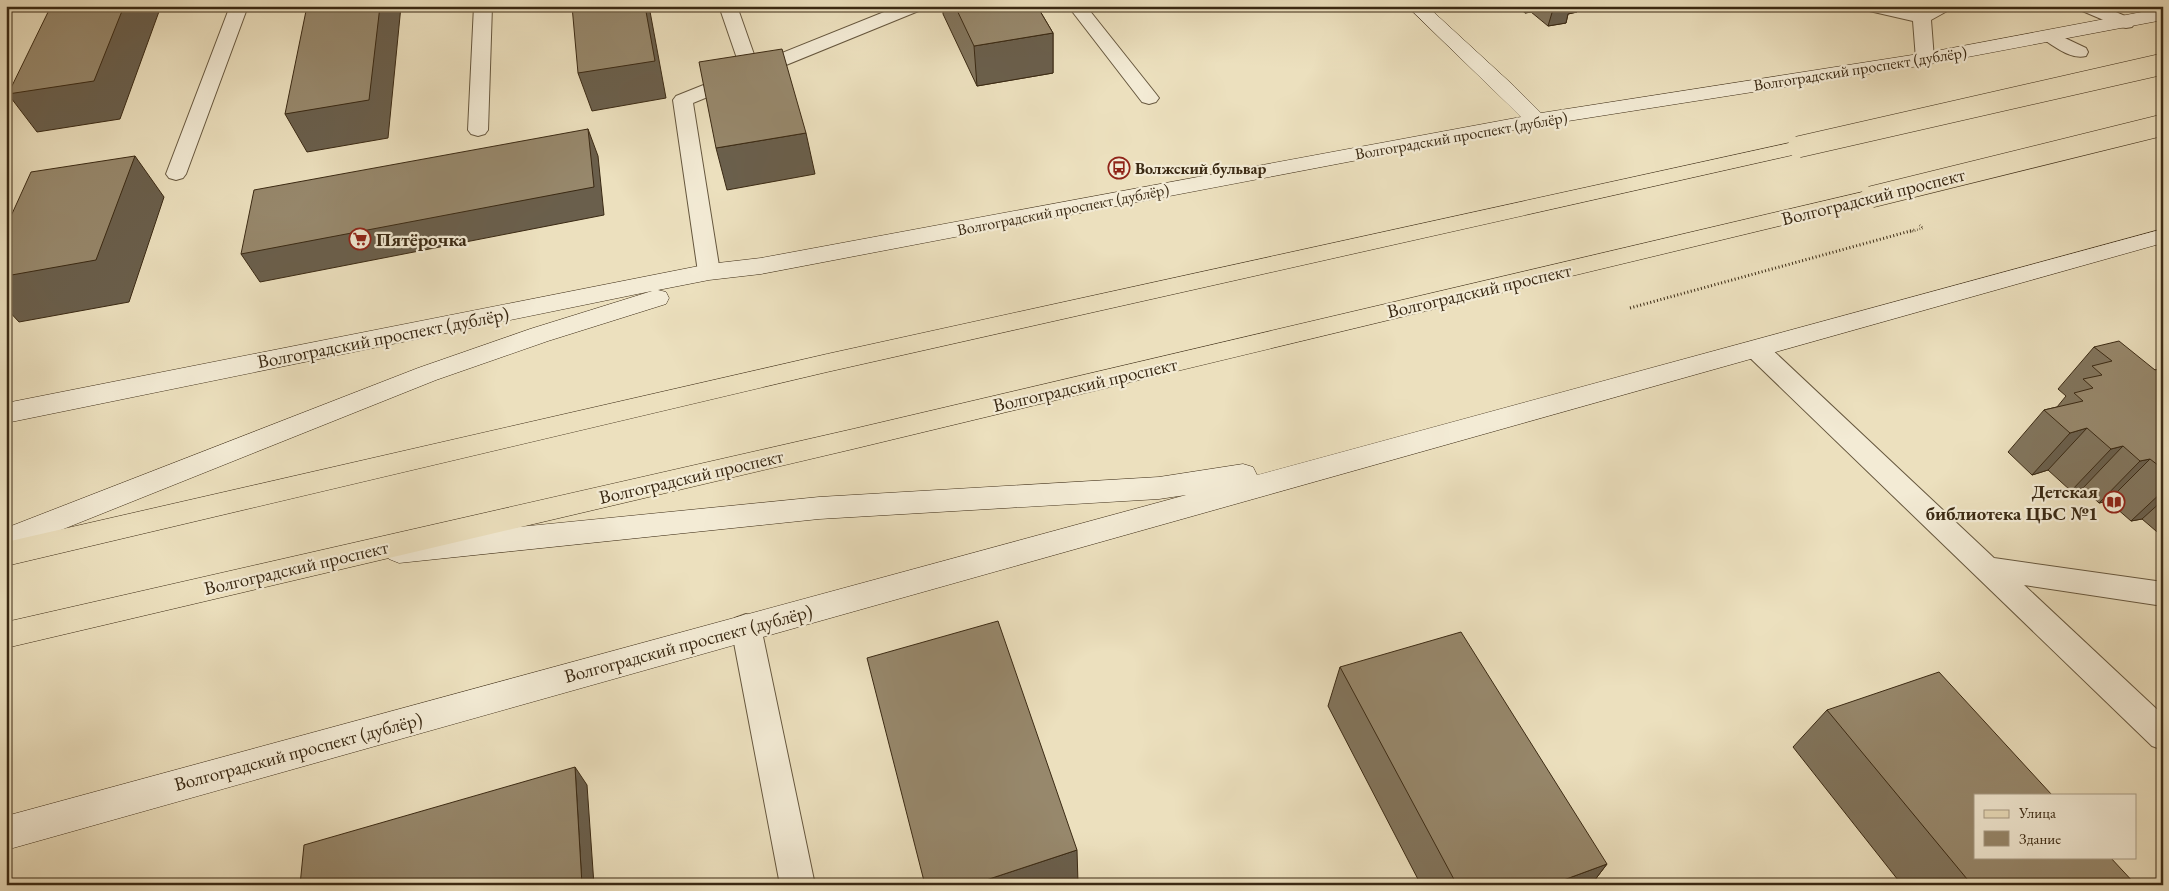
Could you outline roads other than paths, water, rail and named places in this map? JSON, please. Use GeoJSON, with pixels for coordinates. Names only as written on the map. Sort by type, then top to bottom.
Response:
{"type":"FeatureCollection","features":[{"type":"Feature","properties":{"kind":"main road"},"geometry":{"type":"LineString","coordinates":[[1416,6],[1507,90],[1536,120]]}},
{"type":"Feature","properties":{"kind":"main road","name":"Волгоградский проспект (дублёр)"},"geometry":{"type":"LineString","coordinates":[[6,413],[709,272],[761,266],[1536,120],[1925,58],[2163,14]]}},
{"type":"Feature","properties":{"kind":"main road"},"geometry":{"type":"LineString","coordinates":[[2133,21],[2163,23]]}},
{"type":"Feature","properties":{"kind":"main road"},"geometry":{"type":"LineString","coordinates":[[6,554],[827,362],[1798,148],[2163,64]]}},
{"type":"Feature","properties":{"kind":"main road","name":"Волгоградский проспект"},"geometry":{"type":"LineString","coordinates":[[6,635],[862,437],[1870,197],[2163,125]]}},
{"type":"Feature","properties":{"kind":"main road","name":"Волгоградский проспект (дублёр)"},"geometry":{"type":"LineString","coordinates":[[6,833],[2163,236]]}},
{"type":"Feature","properties":{"kind":"main road","name":"Волгоградский проспект (дублёр)"},"geometry":{"type":"LineString","coordinates":[[6,540],[427,374],[539,335],[761,266]]}},
{"type":"Feature","properties":{"kind":"main road","name":"Волгоградский проспект (дублёр)"},"geometry":{"type":"LineString","coordinates":[[340,557],[819,508],[1159,488],[1370,456]]}},
{"type":"Feature","properties":{"kind":"lane"},"geometry":{"type":"LineString","coordinates":[[176,174],[239,6]]}},
{"type":"Feature","properties":{"kind":"lane"},"geometry":{"type":"LineString","coordinates":[[478,130],[483,6]]}},
{"type":"Feature","properties":{"kind":"lane"},"geometry":{"type":"LineString","coordinates":[[728,6],[751,72]]}},
{"type":"Feature","properties":{"kind":"lane"},"geometry":{"type":"LineString","coordinates":[[709,272],[682,100],[915,6]]}},
{"type":"Feature","properties":{"kind":"lane"},"geometry":{"type":"LineString","coordinates":[[1076,6],[1149,98]]}},
{"type":"Feature","properties":{"kind":"lane"},"geometry":{"type":"LineString","coordinates":[[1871,6],[1922,18],[1943,6]]}},
{"type":"Feature","properties":{"kind":"lane"},"geometry":{"type":"LineString","coordinates":[[2086,6],[2133,21]]}},
{"type":"Feature","properties":{"kind":"lane"},"geometry":{"type":"LineString","coordinates":[[1922,18],[1925,58]]}},
{"type":"Feature","properties":{"kind":"lane"},"geometry":{"type":"LineString","coordinates":[[2050,36],[2079,52]]}},
{"type":"Feature","properties":{"kind":"lane"},"geometry":{"type":"LineString","coordinates":[[1756,349],[2163,736]]}},
{"type":"Feature","properties":{"kind":"lane"},"geometry":{"type":"LineString","coordinates":[[1986,568],[2163,594]]}},
{"type":"Feature","properties":{"kind":"lane"},"geometry":{"type":"LineString","coordinates":[[746,627],[798,885]]}},
{"type":"Feature","properties":{"kind":"place","name":"Волжский бульвар"},"geometry":{"type":"Point","coordinates":[1119,168]}},
{"type":"Feature","properties":{"kind":"place","name":"Пятёрочка"},"geometry":{"type":"Point","coordinates":[360,239]}},
{"type":"Feature","properties":{"kind":"place","name":"Детская библиотека ЦБС №1"},"geometry":{"type":"Point","coordinates":[2114,502]}}]}
